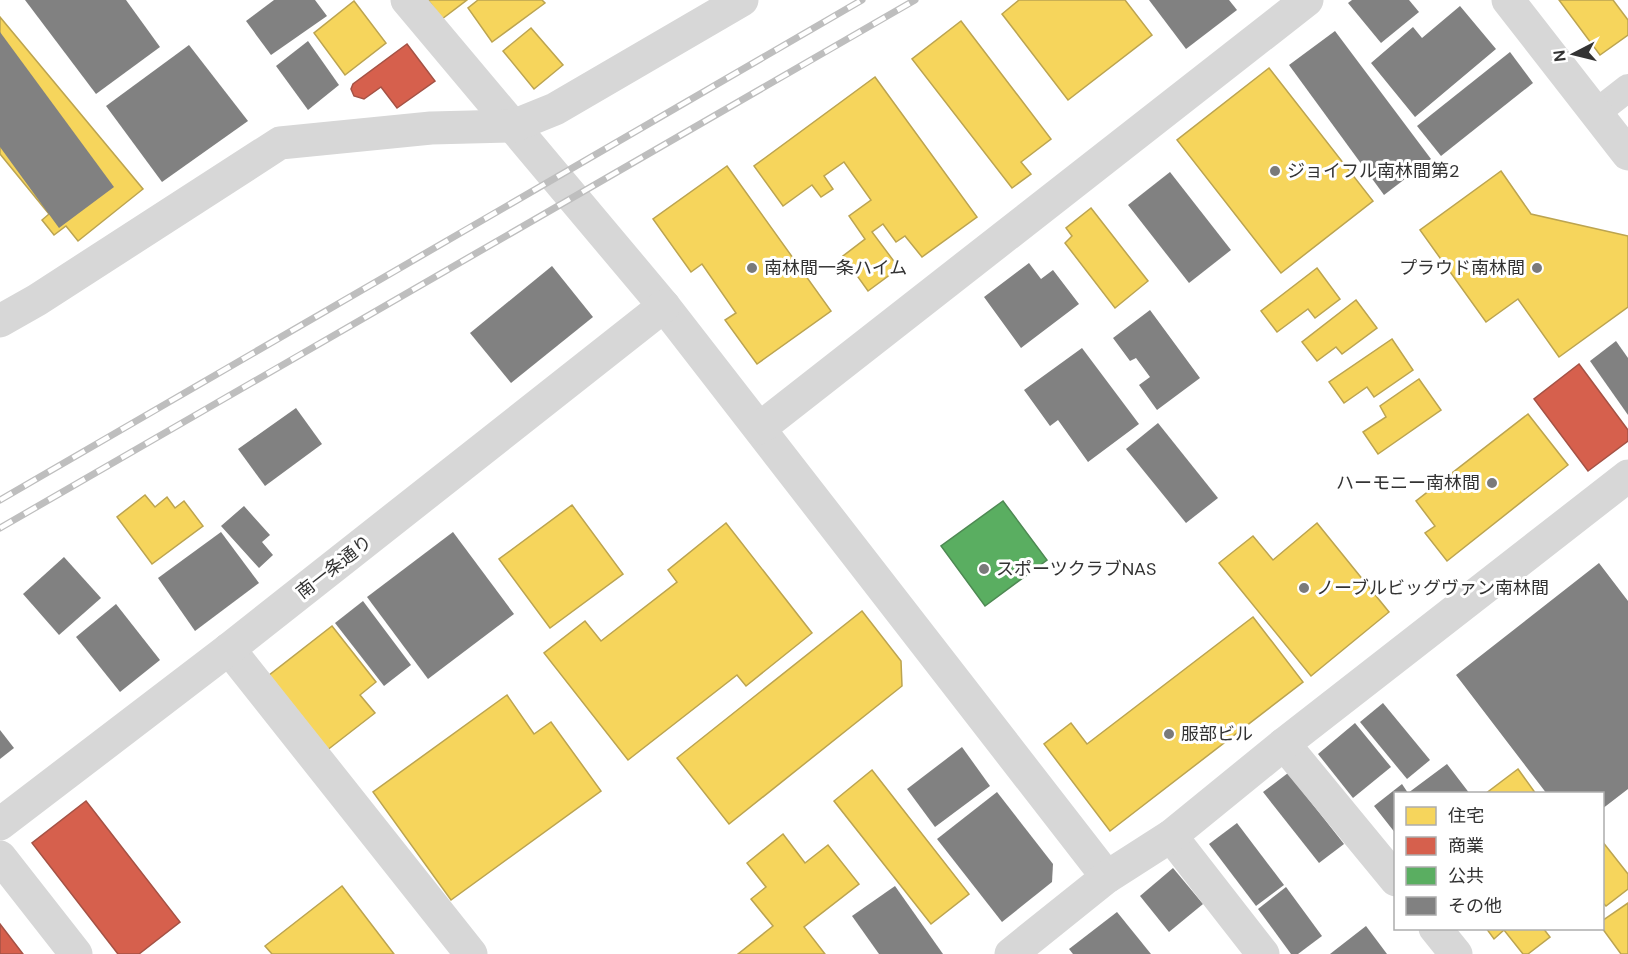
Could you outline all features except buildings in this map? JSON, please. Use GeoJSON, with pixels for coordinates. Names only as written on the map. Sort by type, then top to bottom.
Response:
{"type":"FeatureCollection","features":[{"type":"Feature","properties":{"kind":"street"},"geometry":{"type":"LineString","coordinates":[[407,0],[664,306],[1107,877]]}},
{"type":"Feature","properties":{"kind":"street"},"geometry":{"type":"LineString","coordinates":[[0,321],[37,300],[280,143],[431,128],[513,126],[555,109],[742,0]]}},
{"type":"Feature","properties":{"kind":"street"},"geometry":{"type":"LineString","coordinates":[[760,428],[1307,0]]}},
{"type":"Feature","properties":{"kind":"street"},"geometry":{"type":"LineString","coordinates":[[1508,0],[1628,154]]}},
{"type":"Feature","properties":{"kind":"street","name":"南一条通り"},"geometry":{"type":"LineString","coordinates":[[0,824],[229,649],[664,306]]}},
{"type":"Feature","properties":{"kind":"street"},"geometry":{"type":"LineString","coordinates":[[1011,954],[1107,877],[1171,836],[1284,744],[1628,476]]}},
{"type":"Feature","properties":{"kind":"street"},"geometry":{"type":"LineString","coordinates":[[229,649],[471,954]]}},
{"type":"Feature","properties":{"kind":"street"},"geometry":{"type":"LineString","coordinates":[[1284,744],[1394,879]]}},
{"type":"Feature","properties":{"kind":"street"},"geometry":{"type":"LineString","coordinates":[[1171,836],[1263,954]]}},
{"type":"Feature","properties":{"kind":"street"},"geometry":{"type":"LineString","coordinates":[[0,857],[76,954]]}},
{"type":"Feature","properties":{"kind":"street"},"geometry":{"type":"LineString","coordinates":[[1437,930],[1456,954]]}},
{"type":"Feature","properties":{"kind":"lane"},"geometry":{"type":"LineString","coordinates":[[1596,113],[1628,88]]}},
{"type":"Feature","properties":{"kind":"railway"},"geometry":{"type":"LineString","coordinates":[[0,500],[862,0]]}},
{"type":"Feature","properties":{"kind":"railway"},"geometry":{"type":"LineString","coordinates":[[0,528],[915,0]]}},
{"type":"Feature","properties":{"kind":"place","name":"ジョイフル南林間第2"},"geometry":{"type":"Point","coordinates":[1275,171]}},
{"type":"Feature","properties":{"kind":"place","name":"南林間一条ハイム"},"geometry":{"type":"Point","coordinates":[752,268]}},
{"type":"Feature","properties":{"kind":"place","name":"プラウド南林間"},"geometry":{"type":"Point","coordinates":[1537,268]}},
{"type":"Feature","properties":{"kind":"place","name":"ハーモニー南林間"},"geometry":{"type":"Point","coordinates":[1492,483]}},
{"type":"Feature","properties":{"kind":"place","name":"スポーツクラブNAS"},"geometry":{"type":"Point","coordinates":[984,569]}},
{"type":"Feature","properties":{"kind":"place","name":"ノーブルビッグヴァン南林間"},"geometry":{"type":"Point","coordinates":[1304,588]}},
{"type":"Feature","properties":{"kind":"place","name":"服部ビル"},"geometry":{"type":"Point","coordinates":[1169,734]}}]}
